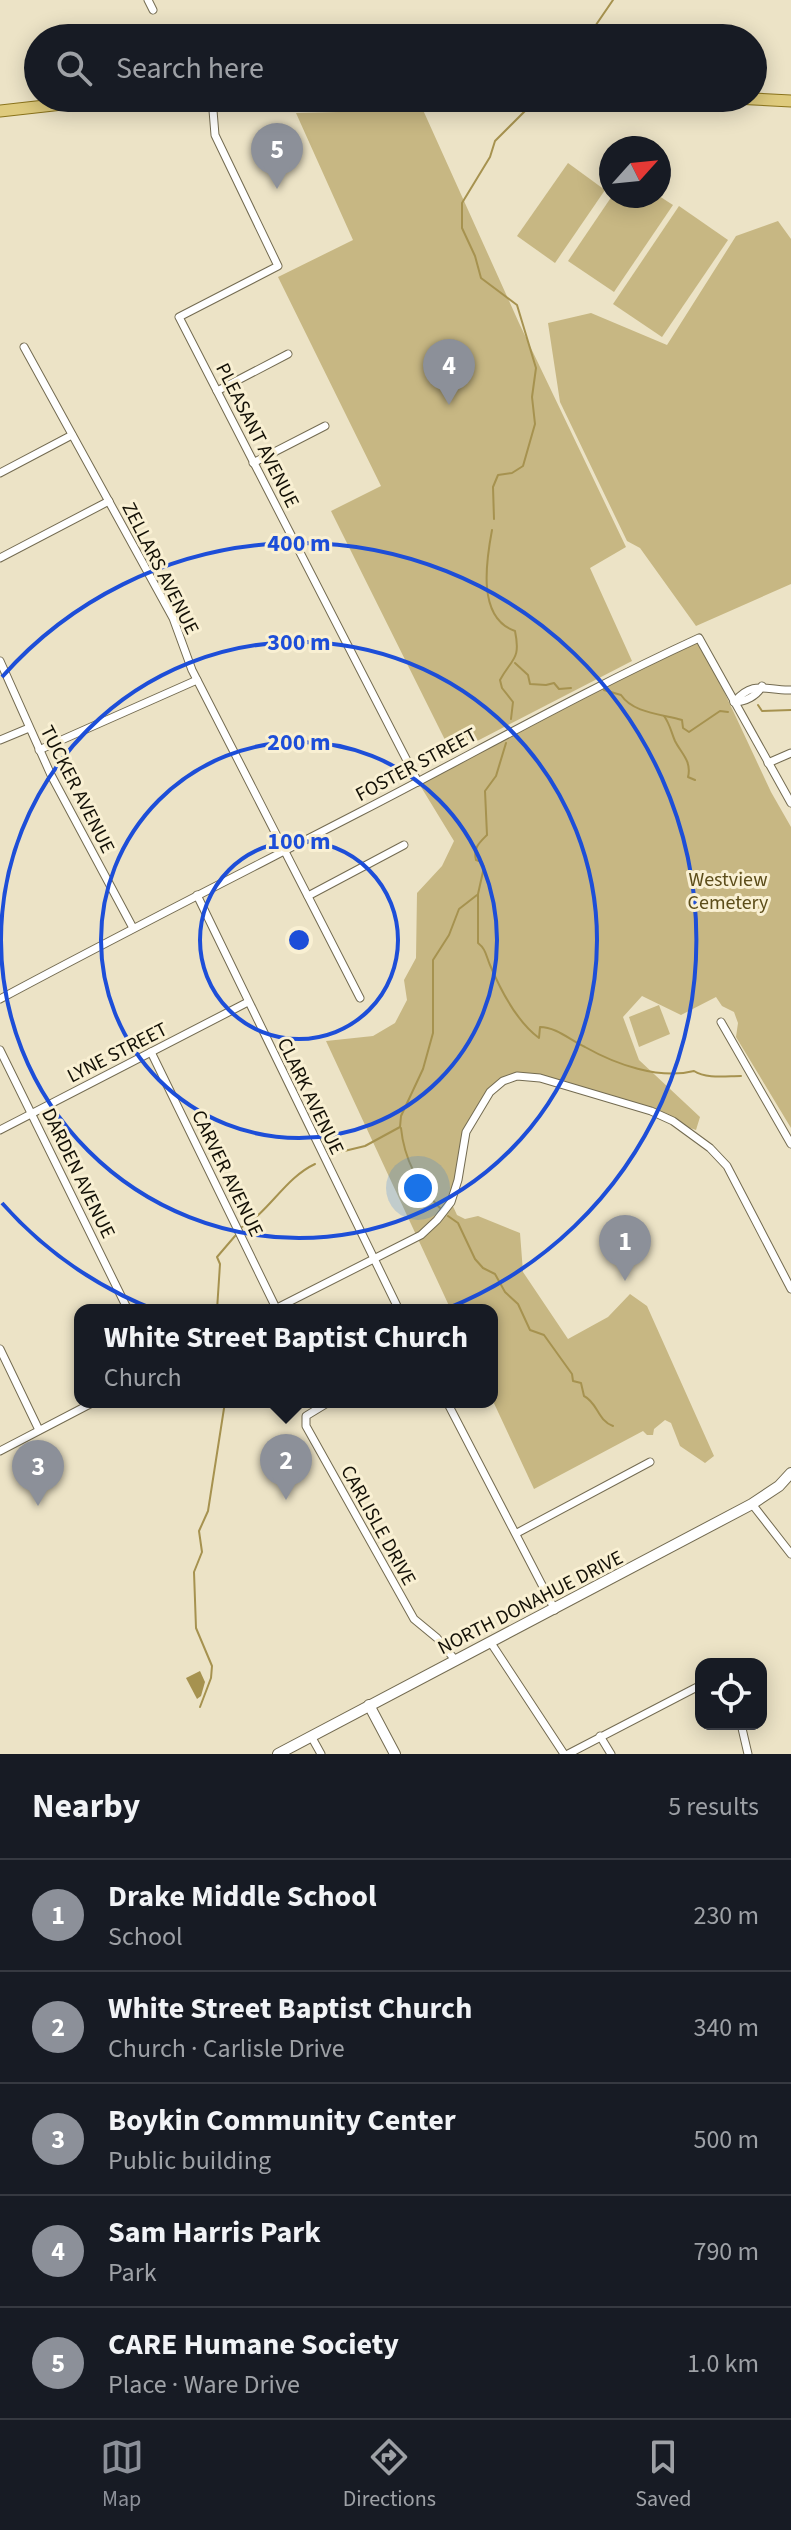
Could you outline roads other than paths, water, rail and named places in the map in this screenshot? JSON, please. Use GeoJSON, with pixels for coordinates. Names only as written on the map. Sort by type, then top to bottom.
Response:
{"type":"FeatureCollection","features":[{"type":"Feature","properties":{"kind":"main road"},"geometry":{"type":"LineString","coordinates":[[767,100],[791,101]]}},
{"type":"Feature","properties":{"kind":"main road"},"geometry":{"type":"LineString","coordinates":[[0,111],[24,108]]}},
{"type":"Feature","properties":{"kind":"street"},"geometry":{"type":"LineString","coordinates":[[148,0],[153,10]]}},
{"type":"Feature","properties":{"kind":"street","name":"PLEASANT AVENUE"},"geometry":{"type":"LineString","coordinates":[[213,112],[215,135],[278,266],[179,317],[418,782]]}},
{"type":"Feature","properties":{"kind":"street","name":"ZELLARS AVENUE"},"geometry":{"type":"LineString","coordinates":[[24,347],[173,618],[197,680],[360,998]]}},
{"type":"Feature","properties":{"kind":"street"},"geometry":{"type":"LineString","coordinates":[[217,391],[288,354]]}},
{"type":"Feature","properties":{"kind":"street"},"geometry":{"type":"LineString","coordinates":[[253,463],[325,426]]}},
{"type":"Feature","properties":{"kind":"street"},"geometry":{"type":"LineString","coordinates":[[0,473],[72,435]]}},
{"type":"Feature","properties":{"kind":"street"},"geometry":{"type":"LineString","coordinates":[[0,558],[109,501]]}},
{"type":"Feature","properties":{"kind":"street","name":"FOSTER STREET"},"geometry":{"type":"LineString","coordinates":[[0,999],[583,693],[699,638],[734,702]]}},
{"type":"Feature","properties":{"kind":"street","name":"TUCKER AVENUE"},"geometry":{"type":"LineString","coordinates":[[0,661],[39,750],[133,928]]}},
{"type":"Feature","properties":{"kind":"street"},"geometry":{"type":"LineString","coordinates":[[39,750],[197,680]]}},
{"type":"Feature","properties":{"kind":"street"},"geometry":{"type":"LineString","coordinates":[[791,690],[762,686],[759,692],[743,702],[734,702],[791,803]]}},
{"type":"Feature","properties":{"kind":"street"},"geometry":{"type":"LineString","coordinates":[[0,740],[29,728]]}},
{"type":"Feature","properties":{"kind":"street"},"geometry":{"type":"LineString","coordinates":[[768,763],[791,753]]}},
{"type":"Feature","properties":{"kind":"street"},"geometry":{"type":"LineString","coordinates":[[308,896],[404,845]]}},
{"type":"Feature","properties":{"kind":"street","name":"CLARK AVENUE"},"geometry":{"type":"LineString","coordinates":[[197,895],[396,1304]]}},
{"type":"Feature","properties":{"kind":"street","name":"LYNE STREET"},"geometry":{"type":"LineString","coordinates":[[0,1130],[248,1002]]}},
{"type":"Feature","properties":{"kind":"street"},"geometry":{"type":"LineString","coordinates":[[721,1022],[791,1144]]}},
{"type":"Feature","properties":{"kind":"street","name":"DARDEN AVENUE"},"geometry":{"type":"LineString","coordinates":[[0,1050],[125,1304]]}},
{"type":"Feature","properties":{"kind":"street","name":"CARVER AVENUE"},"geometry":{"type":"LineString","coordinates":[[151,1052],[272,1304]]}},
{"type":"Feature","properties":{"kind":"street"},"geometry":{"type":"LineString","coordinates":[[284,1304],[421,1235],[437,1220],[451,1202],[466,1132],[477,1111],[496,1086],[520,1076],[540,1078],[651,1111],[673,1121],[704,1143],[727,1166],[791,1289]]}},
{"type":"Feature","properties":{"kind":"street"},"geometry":{"type":"LineString","coordinates":[[0,1349],[39,1430]]}},
{"type":"Feature","properties":{"kind":"street"},"geometry":{"type":"LineString","coordinates":[[0,1451],[82,1408]]}},
{"type":"Feature","properties":{"kind":"street","name":"CARLISLE DRIVE"},"geometry":{"type":"LineString","coordinates":[[319,1408],[306,1416],[306,1426],[414,1619],[437,1638],[456,1661]]}},
{"type":"Feature","properties":{"kind":"street"},"geometry":{"type":"LineString","coordinates":[[450,1408],[555,1610]]}},
{"type":"Feature","properties":{"kind":"street"},"geometry":{"type":"LineString","coordinates":[[517,1533],[650,1462]]}},
{"type":"Feature","properties":{"kind":"street","name":"NORTH DONAHUE DRIVE"},"geometry":{"type":"LineString","coordinates":[[278,1754],[752,1504],[779,1486],[791,1473]]}},
{"type":"Feature","properties":{"kind":"street"},"geometry":{"type":"LineString","coordinates":[[752,1504],[791,1554]]}},
{"type":"Feature","properties":{"kind":"street"},"geometry":{"type":"LineString","coordinates":[[491,1643],[566,1754],[695,1688]]}},
{"type":"Feature","properties":{"kind":"street"},"geometry":{"type":"LineString","coordinates":[[369,1705],[395,1754]]}},
{"type":"Feature","properties":{"kind":"street"},"geometry":{"type":"LineString","coordinates":[[742,1730],[748,1754]]}},
{"type":"Feature","properties":{"kind":"street"},"geometry":{"type":"LineString","coordinates":[[311,1736],[321,1754]]}},
{"type":"Feature","properties":{"kind":"street"},"geometry":{"type":"LineString","coordinates":[[600,1736],[611,1754]]}},
{"type":"Feature","properties":{"kind":"waterway"},"geometry":{"type":"LineString","coordinates":[[597,24],[613,0]]}},
{"type":"Feature","properties":{"kind":"waterway"},"geometry":{"type":"LineString","coordinates":[[494,519],[493,487],[498,475],[512,473],[523,466],[535,424],[532,397],[536,368],[517,305],[481,278],[462,228],[462,203],[490,157],[495,141],[524,112]]}},
{"type":"Feature","properties":{"kind":"waterway"},"geometry":{"type":"LineString","coordinates":[[492,530],[487,573],[489,602],[503,624],[515,631],[517,641],[514,658],[500,680],[513,702],[511,719]]}},
{"type":"Feature","properties":{"kind":"waterway"},"geometry":{"type":"LineString","coordinates":[[515,663],[528,675],[530,684],[554,683],[559,689],[571,688]]}},
{"type":"Feature","properties":{"kind":"waterway"},"geometry":{"type":"LineString","coordinates":[[604,690],[621,695],[640,709],[682,720],[683,728],[689,732],[720,711],[728,712]]}},
{"type":"Feature","properties":{"kind":"waterway"},"geometry":{"type":"LineString","coordinates":[[758,705],[762,711],[791,710]]}},
{"type":"Feature","properties":{"kind":"waterway"},"geometry":{"type":"LineString","coordinates":[[664,716],[687,762],[688,777],[695,780]]}},
{"type":"Feature","properties":{"kind":"waterway"},"geometry":{"type":"LineString","coordinates":[[506,743],[496,776],[485,791],[487,835],[475,852],[476,860],[482,862],[484,867],[478,894],[478,943],[516,1014],[539,1038],[540,1027],[552,1029],[597,1053],[638,1069],[741,1076]]}},
{"type":"Feature","properties":{"kind":"waterway"},"geometry":{"type":"LineString","coordinates":[[332,1154],[365,1146],[400,1127],[401,1116],[423,1069],[433,1033],[433,960],[449,935],[459,909],[477,895]]}},
{"type":"Feature","properties":{"kind":"waterway"},"geometry":{"type":"LineString","coordinates":[[401,1128],[405,1151],[414,1172],[440,1208]]}},
{"type":"Feature","properties":{"kind":"waterway"},"geometry":{"type":"LineString","coordinates":[[242,1227],[304,1170],[315,1164]]}},
{"type":"Feature","properties":{"kind":"waterway"},"geometry":{"type":"LineString","coordinates":[[448,1216],[458,1223],[475,1259],[495,1274],[505,1292],[518,1304],[530,1330],[544,1335],[572,1374],[573,1381],[581,1383],[584,1396],[613,1426]]}},
{"type":"Feature","properties":{"kind":"waterway"},"geometry":{"type":"LineString","coordinates":[[217,1304],[220,1264],[217,1257],[235,1236]]}},
{"type":"Feature","properties":{"kind":"waterway"},"geometry":{"type":"LineString","coordinates":[[200,1707],[211,1678],[212,1666],[196,1628],[194,1572],[202,1552],[199,1531],[208,1511],[224,1408]]}},
{"type":"Feature","properties":{"kind":"place","name":"CARE Humane Society"},"geometry":{"type":"Point","coordinates":[277,189]}},
{"type":"Feature","properties":{"kind":"place","name":"Sam Harris Park"},"geometry":{"type":"Point","coordinates":[449,405]}},
{"type":"Feature","properties":{"kind":"place","name":"Drake Middle School"},"geometry":{"type":"Point","coordinates":[625,1281]}},
{"type":"Feature","properties":{"kind":"place","name":"White Street Baptist Church"},"geometry":{"type":"Point","coordinates":[286,1500]}},
{"type":"Feature","properties":{"kind":"place","name":"Boykin Community Center"},"geometry":{"type":"Point","coordinates":[38,1506]}},
{"type":"Feature","properties":{"kind":"park label","name":"Westview Cemetery"},"geometry":{"type":"Point","coordinates":[728,890]}}]}
